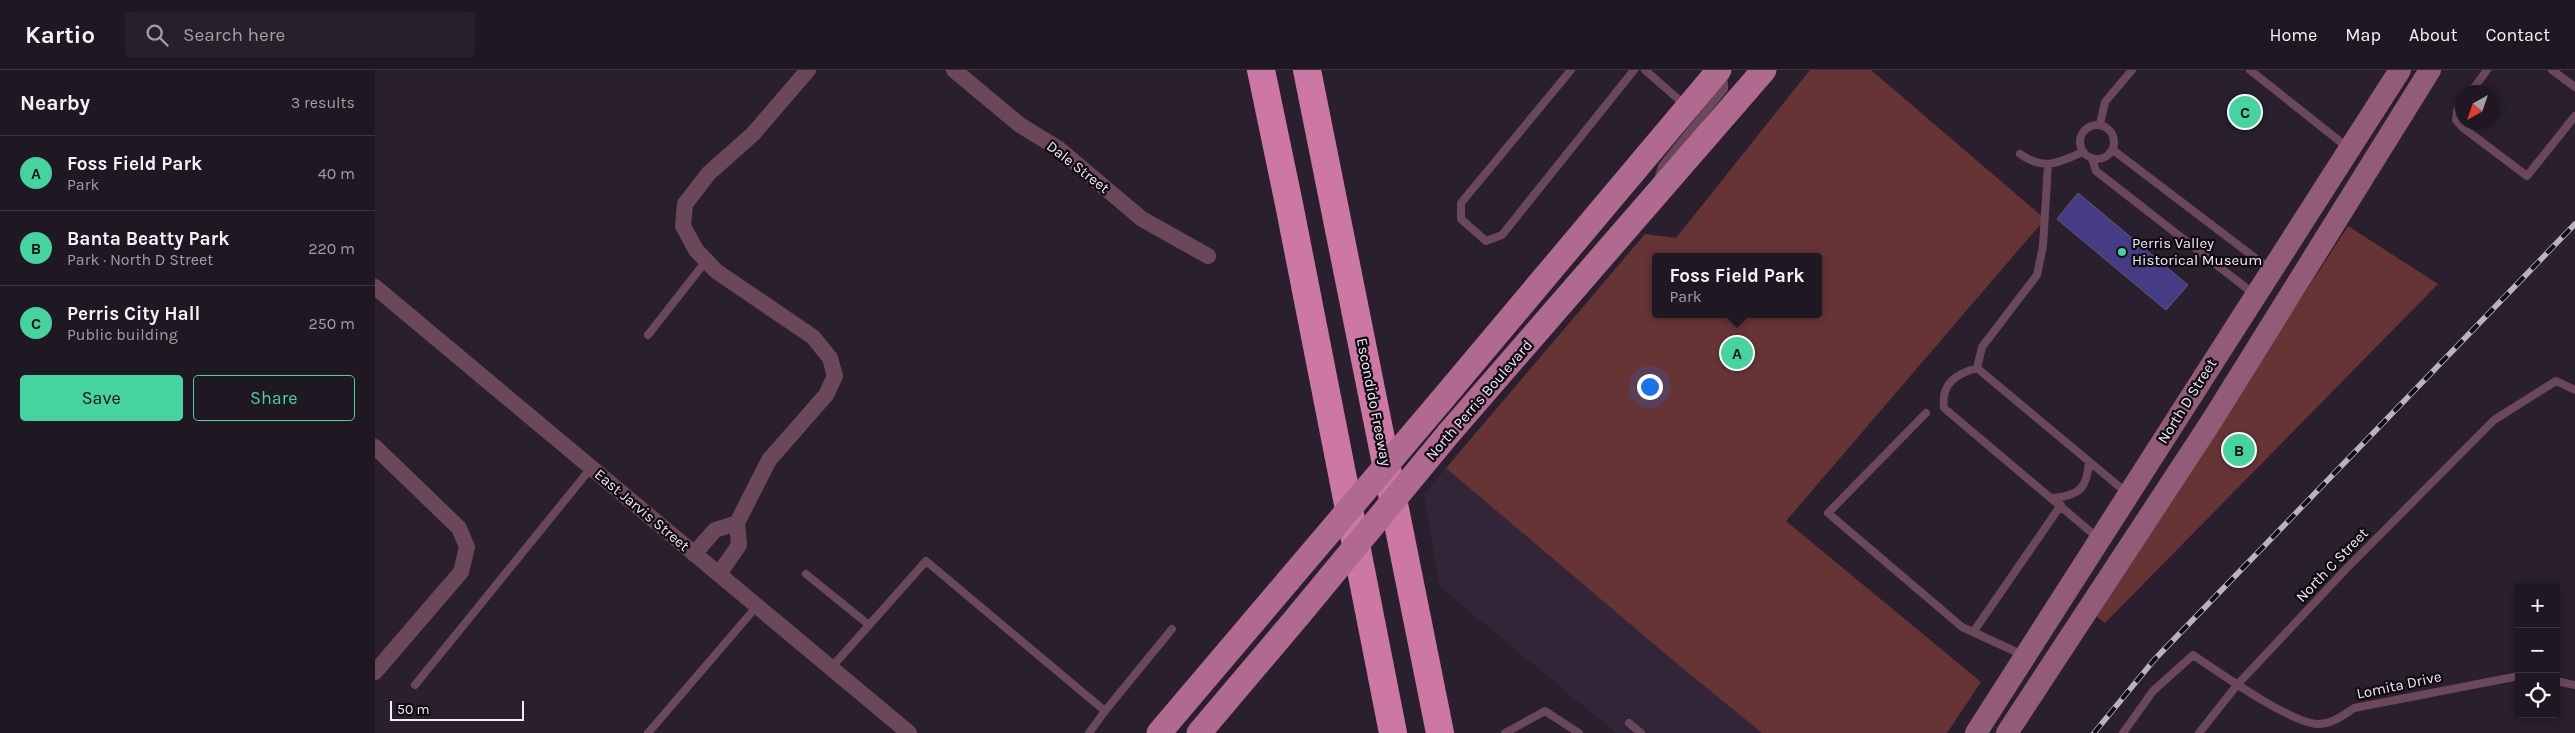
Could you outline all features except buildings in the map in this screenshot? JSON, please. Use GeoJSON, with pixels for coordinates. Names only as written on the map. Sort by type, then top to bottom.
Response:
{"type":"FeatureCollection","features":[{"type":"Feature","properties":{"kind":"highway"},"geometry":{"type":"LineString","coordinates":[[1261,70],[1393,733]]}},
{"type":"Feature","properties":{"kind":"highway","name":"Escondido Freeway"},"geometry":{"type":"LineString","coordinates":[[1307,70],[1440,733]]}},
{"type":"Feature","properties":{"kind":"main road","name":"North Perris Boulevard"},"geometry":{"type":"LineString","coordinates":[[1199,733],[1449,433],[1764,70]]}},
{"type":"Feature","properties":{"kind":"main road","name":"North D Street"},"geometry":{"type":"LineString","coordinates":[[1976,733],[2399,70]]}},
{"type":"Feature","properties":{"kind":"main road","name":"North D Street"},"geometry":{"type":"LineString","coordinates":[[2007,733],[2288,300],[2430,70]]}},
{"type":"Feature","properties":{"kind":"main road","name":"North Perris Boulevard"},"geometry":{"type":"LineString","coordinates":[[1159,733],[1688,108],[1717,71]]}},
{"type":"Feature","properties":{"kind":"main road"},"geometry":{"type":"LineString","coordinates":[[2271,270],[2288,300]]}},
{"type":"Feature","properties":{"kind":"main road"},"geometry":{"type":"LineString","coordinates":[[2255,294],[2288,300]]}},
{"type":"Feature","properties":{"kind":"main road"},"geometry":{"type":"LineString","coordinates":[[2026,657],[2049,669]]}},
{"type":"Feature","properties":{"kind":"street"},"geometry":{"type":"LineString","coordinates":[[719,574],[739,545],[737,523],[769,460],[826,395],[835,376],[830,358],[813,337],[716,271],[696,250],[683,226],[685,204],[709,172],[753,134],[808,70]]}},
{"type":"Feature","properties":{"kind":"street","name":"Dale Street"},"geometry":{"type":"LineString","coordinates":[[954,70],[1020,125],[1059,149],[1142,219],[1207,256]]}},
{"type":"Feature","properties":{"kind":"street","name":"East Jarvis Street"},"geometry":{"type":"LineString","coordinates":[[377,293],[591,468],[909,733]]}},
{"type":"Feature","properties":{"kind":"street"},"geometry":{"type":"LineString","coordinates":[[375,447],[459,528],[467,547],[461,572],[375,672]]}},
{"type":"Feature","properties":{"kind":"street"},"geometry":{"type":"LineString","coordinates":[[694,554],[715,530],[737,523]]}},
{"type":"Feature","properties":{"kind":"lane"},"geometry":{"type":"LineString","coordinates":[[1571,70],[1461,203],[1461,219],[1486,241],[1501,236],[1634,70]]}},
{"type":"Feature","properties":{"kind":"lane"},"geometry":{"type":"LineString","coordinates":[[1645,70],[1688,108]]}},
{"type":"Feature","properties":{"kind":"lane"},"geometry":{"type":"LineString","coordinates":[[2099,124],[2105,102],[2132,70]]}},
{"type":"Feature","properties":{"kind":"lane"},"geometry":{"type":"LineString","coordinates":[[2250,70],[2349,149]]}},
{"type":"Feature","properties":{"kind":"lane"},"geometry":{"type":"LineString","coordinates":[[2476,85],[2487,70]]}},
{"type":"Feature","properties":{"kind":"lane"},"geometry":{"type":"LineString","coordinates":[[2552,70],[2575,87]]}},
{"type":"Feature","properties":{"kind":"lane"},"geometry":{"type":"LineString","coordinates":[[1656,196],[1662,166],[1724,89],[1724,83],[1717,71]]}},
{"type":"Feature","properties":{"kind":"lane"},"geometry":{"type":"LineString","coordinates":[[2466,130],[2527,176],[2575,116]]}},
{"type":"Feature","properties":{"kind":"lane"},"geometry":{"type":"LineString","coordinates":[[2099,124],[2109,129],[2115,139],[2113,150],[2104,158],[2092,158],[2083,152],[2080,141],[2084,130],[2089,126],[2099,124]]}},
{"type":"Feature","properties":{"kind":"lane"},"geometry":{"type":"LineString","coordinates":[[2113,150],[2271,270]]}},
{"type":"Feature","properties":{"kind":"lane"},"geometry":{"type":"LineString","coordinates":[[2020,154],[2032,162],[2048,164],[2062,162],[2083,152]]}},
{"type":"Feature","properties":{"kind":"lane"},"geometry":{"type":"LineString","coordinates":[[2092,158],[2096,171],[2255,294]]}},
{"type":"Feature","properties":{"kind":"lane"},"geometry":{"type":"LineString","coordinates":[[1977,368],[1982,347],[2037,275],[2043,246],[2048,164]]}},
{"type":"Feature","properties":{"kind":"lane"},"geometry":{"type":"LineString","coordinates":[[648,335],[706,261]]}},
{"type":"Feature","properties":{"kind":"lane"},"geometry":{"type":"LineString","coordinates":[[1977,368],[2128,494]]}},
{"type":"Feature","properties":{"kind":"lane"},"geometry":{"type":"LineString","coordinates":[[1977,368],[1962,372],[1949,384],[1943,396],[1944,408],[2054,498],[2099,538]]}},
{"type":"Feature","properties":{"kind":"lane","name":"North C Street"},"geometry":{"type":"LineString","coordinates":[[2237,685],[2345,570],[2494,420],[2555,381],[2575,390]]}},
{"type":"Feature","properties":{"kind":"lane"},"geometry":{"type":"LineString","coordinates":[[1926,413],[1828,513],[1962,627],[2026,657]]}},
{"type":"Feature","properties":{"kind":"lane"},"geometry":{"type":"LineString","coordinates":[[2054,498],[2072,496],[2082,488],[2088,477],[2089,462]]}},
{"type":"Feature","properties":{"kind":"lane"},"geometry":{"type":"LineString","coordinates":[[415,685],[591,468]]}},
{"type":"Feature","properties":{"kind":"lane"},"geometry":{"type":"LineString","coordinates":[[1974,631],[2061,504]]}},
{"type":"Feature","properties":{"kind":"lane"},"geometry":{"type":"LineString","coordinates":[[831,668],[926,561],[1105,711]]}},
{"type":"Feature","properties":{"kind":"lane"},"geometry":{"type":"LineString","coordinates":[[806,574],[869,625]]}},
{"type":"Feature","properties":{"kind":"lane"},"geometry":{"type":"LineString","coordinates":[[648,733],[757,606]]}},
{"type":"Feature","properties":{"kind":"lane"},"geometry":{"type":"LineString","coordinates":[[1089,733],[1172,628]]}},
{"type":"Feature","properties":{"kind":"lane"},"geometry":{"type":"LineString","coordinates":[[2123,733],[2153,691],[2193,655],[2237,685],[2199,733]]}},
{"type":"Feature","properties":{"kind":"lane","name":"Lomita Drive"},"geometry":{"type":"LineString","coordinates":[[2237,685],[2302,720],[2317,724],[2333,722],[2354,708],[2515,677]]}},
{"type":"Feature","properties":{"kind":"lane"},"geometry":{"type":"LineString","coordinates":[[2560,682],[2575,685]]}},
{"type":"Feature","properties":{"kind":"lane"},"geometry":{"type":"LineString","coordinates":[[1505,733],[1545,711],[1579,733]]}},
{"type":"Feature","properties":{"kind":"lane"},"geometry":{"type":"LineString","coordinates":[[1629,723],[1641,733]]}},
{"type":"Feature","properties":{"kind":"shaded area"},"geometry":{"type":"Polygon","coordinates":[[[1810,70],[1871,70],[2045,219],[1786,521],[1981,682],[1947,733],[1762,733],[1669,657],[1446,468],[1645,234],[1676,238],[1810,70]]]}},
{"type":"Feature","properties":{"kind":"shaded area"},"geometry":{"type":"Polygon","coordinates":[[[2348,226],[2438,284],[2105,623],[2096,616],[2348,226]]]}},
{"type":"Feature","properties":{"kind":"shaded area"},"geometry":{"type":"Polygon","coordinates":[[[1446,468],[1765,733],[1616,733],[1439,586],[1424,495],[1446,468]]]}},
{"type":"Feature","properties":{"kind":"railway"},"geometry":{"type":"LineString","coordinates":[[2094,733],[2154,660],[2575,224]]}},
{"type":"Feature","properties":{"kind":"place","name":"Perris City Hall"},"geometry":{"type":"Point","coordinates":[2245,112]}},
{"type":"Feature","properties":{"kind":"place","name":"Perris Valley Historical Museum"},"geometry":{"type":"Point","coordinates":[2122,252]}},
{"type":"Feature","properties":{"kind":"place","name":"Foss Field Park"},"geometry":{"type":"Point","coordinates":[1737,353]}},
{"type":"Feature","properties":{"kind":"place","name":"Banta Beatty Park"},"geometry":{"type":"Point","coordinates":[2239,450]}}]}
